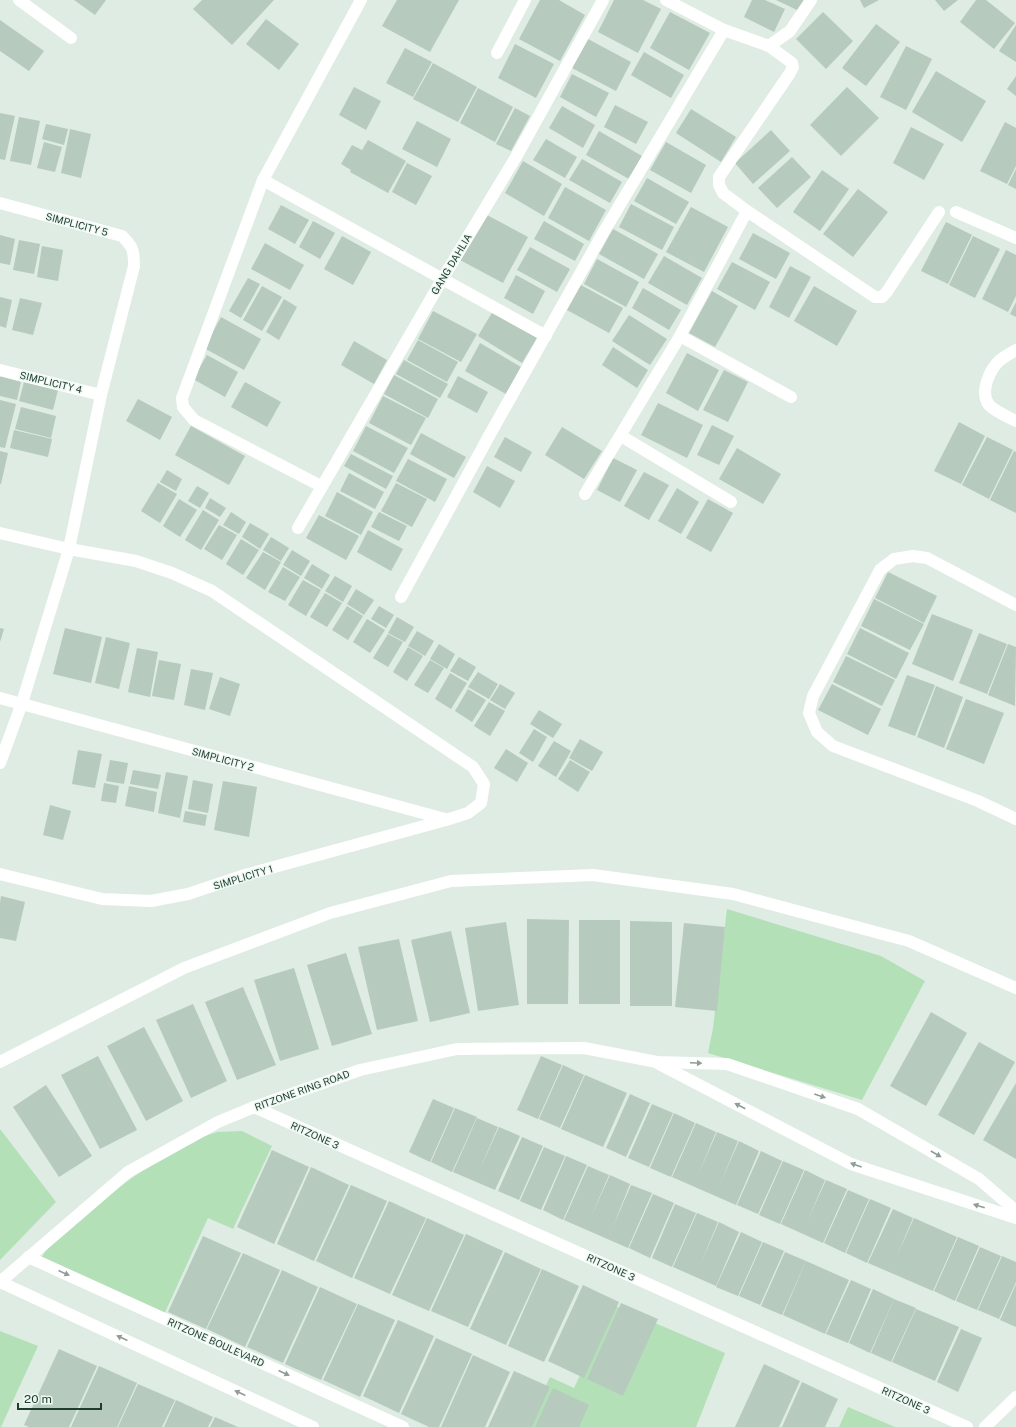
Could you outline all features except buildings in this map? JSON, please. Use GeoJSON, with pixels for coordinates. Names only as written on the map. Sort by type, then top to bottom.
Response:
{"type":"FeatureCollection","features":[{"type":"Feature","properties":{"kind":"street"},"geometry":{"type":"LineString","coordinates":[[20,0],[71,38]]}},
{"type":"Feature","properties":{"kind":"street"},"geometry":{"type":"LineString","coordinates":[[321,486],[194,420],[183,407],[182,398],[263,180],[362,0]]}},
{"type":"Feature","properties":{"kind":"street"},"geometry":{"type":"LineString","coordinates":[[497,53],[525,0]]}},
{"type":"Feature","properties":{"kind":"street","name":"GANG DAHLIA"},"geometry":{"type":"LineString","coordinates":[[298,528],[443,278],[516,157],[603,0]]}},
{"type":"Feature","properties":{"kind":"street"},"geometry":{"type":"LineString","coordinates":[[666,0],[724,30],[769,46],[792,63],[793,67],[790,73],[719,177],[719,185],[723,193],[747,211],[875,297],[882,297],[886,293],[939,212]]}},
{"type":"Feature","properties":{"kind":"street"},"geometry":{"type":"LineString","coordinates":[[769,46],[790,31],[811,0]]}},
{"type":"Feature","properties":{"kind":"street"},"geometry":{"type":"LineString","coordinates":[[402,597],[603,233],[724,30]]}},
{"type":"Feature","properties":{"kind":"street"},"geometry":{"type":"LineString","coordinates":[[263,180],[546,336]]}},
{"type":"Feature","properties":{"kind":"street","name":"SIMPLICITY 5"},"geometry":{"type":"LineString","coordinates":[[0,203],[122,236],[130,244],[134,252],[134,266],[101,395]]}},
{"type":"Feature","properties":{"kind":"street"},"geometry":{"type":"LineString","coordinates":[[586,494],[680,336],[747,211]]}},
{"type":"Feature","properties":{"kind":"street"},"geometry":{"type":"LineString","coordinates":[[956,212],[1016,238]]}},
{"type":"Feature","properties":{"kind":"street"},"geometry":{"type":"LineString","coordinates":[[680,336],[791,397]]}},
{"type":"Feature","properties":{"kind":"street"},"geometry":{"type":"LineString","coordinates":[[1016,350],[1000,361],[989,376],[984,391],[989,404],[1004,415],[1016,421]]}},
{"type":"Feature","properties":{"kind":"street","name":"SIMPLICITY 4"},"geometry":{"type":"LineString","coordinates":[[0,370],[101,395]]}},
{"type":"Feature","properties":{"kind":"street"},"geometry":{"type":"LineString","coordinates":[[0,763],[22,703],[69,549],[101,395]]}},
{"type":"Feature","properties":{"kind":"street"},"geometry":{"type":"LineString","coordinates":[[621,436],[731,502]]}},
{"type":"Feature","properties":{"kind":"street"},"geometry":{"type":"LineString","coordinates":[[0,533],[69,549]]}},
{"type":"Feature","properties":{"kind":"street","name":"SIMPLICITY 1"},"geometry":{"type":"LineString","coordinates":[[0,874],[102,899],[151,901],[188,894],[245,875],[446,820],[468,813],[481,802],[484,784],[473,767],[212,591],[172,573],[136,561],[69,549]]}},
{"type":"Feature","properties":{"kind":"street"},"geometry":{"type":"LineString","coordinates":[[1016,605],[927,558],[912,556],[894,559],[880,570],[814,696],[809,713],[817,732],[833,746],[978,801],[1016,819]]}},
{"type":"Feature","properties":{"kind":"street","name":"SIMPLICITY 2"},"geometry":{"type":"LineString","coordinates":[[0,698],[446,820]]}},
{"type":"Feature","properties":{"kind":"street"},"geometry":{"type":"LineString","coordinates":[[0,1062],[184,968],[330,913],[451,881],[593,875],[733,894],[909,941],[1016,988]]}},
{"type":"Feature","properties":{"kind":"street","name":"RITZONE RING ROAD"},"geometry":{"type":"LineString","coordinates":[[0,1282],[128,1172],[218,1122],[254,1107],[360,1070],[457,1049],[584,1048],[657,1062]]}},
{"type":"Feature","properties":{"kind":"street"},"geometry":{"type":"LineString","coordinates":[[657,1062],[727,1064],[858,1109],[979,1179],[1016,1211]]}},
{"type":"Feature","properties":{"kind":"street"},"geometry":{"type":"LineString","coordinates":[[657,1062],[851,1164],[1016,1218]]}},
{"type":"Feature","properties":{"kind":"street","name":"RITZONE 3"},"geometry":{"type":"LineString","coordinates":[[254,1107],[967,1427]]}},
{"type":"Feature","properties":{"kind":"street","name":"RITZONE BOULEVARD"},"geometry":{"type":"LineString","coordinates":[[28,1257],[403,1427]]}},
{"type":"Feature","properties":{"kind":"street"},"geometry":{"type":"LineString","coordinates":[[0,1282],[313,1427]]}},
{"type":"Feature","properties":{"kind":"street"},"geometry":{"type":"LineString","coordinates":[[985,1427],[1016,1397]]}},
{"type":"Feature","properties":{"kind":"green space"},"geometry":{"type":"Polygon","coordinates":[[[727,909],[881,956],[925,981],[862,1100],[708,1053],[713,1028],[727,909]]]}},
{"type":"Feature","properties":{"kind":"green space"},"geometry":{"type":"Polygon","coordinates":[[[0,1129],[56,1202],[0,1260],[0,1129]]]}},
{"type":"Feature","properties":{"kind":"green space"},"geometry":{"type":"Polygon","coordinates":[[[242,1131],[272,1146],[233,1229],[208,1218],[162,1319],[35,1267],[53,1240],[85,1211],[179,1145],[217,1132],[242,1131]]]}},
{"type":"Feature","properties":{"kind":"green space"},"geometry":{"type":"Polygon","coordinates":[[[613,1305],[725,1353],[696,1427],[526,1427],[550,1377],[574,1388],[613,1305]]]}},
{"type":"Feature","properties":{"kind":"green space"},"geometry":{"type":"Polygon","coordinates":[[[0,1331],[38,1346],[1,1427],[0,1427],[0,1331]]]}},
{"type":"Feature","properties":{"kind":"green space"},"geometry":{"type":"Polygon","coordinates":[[[848,1407],[895,1427],[839,1427],[848,1407]]]}}]}
